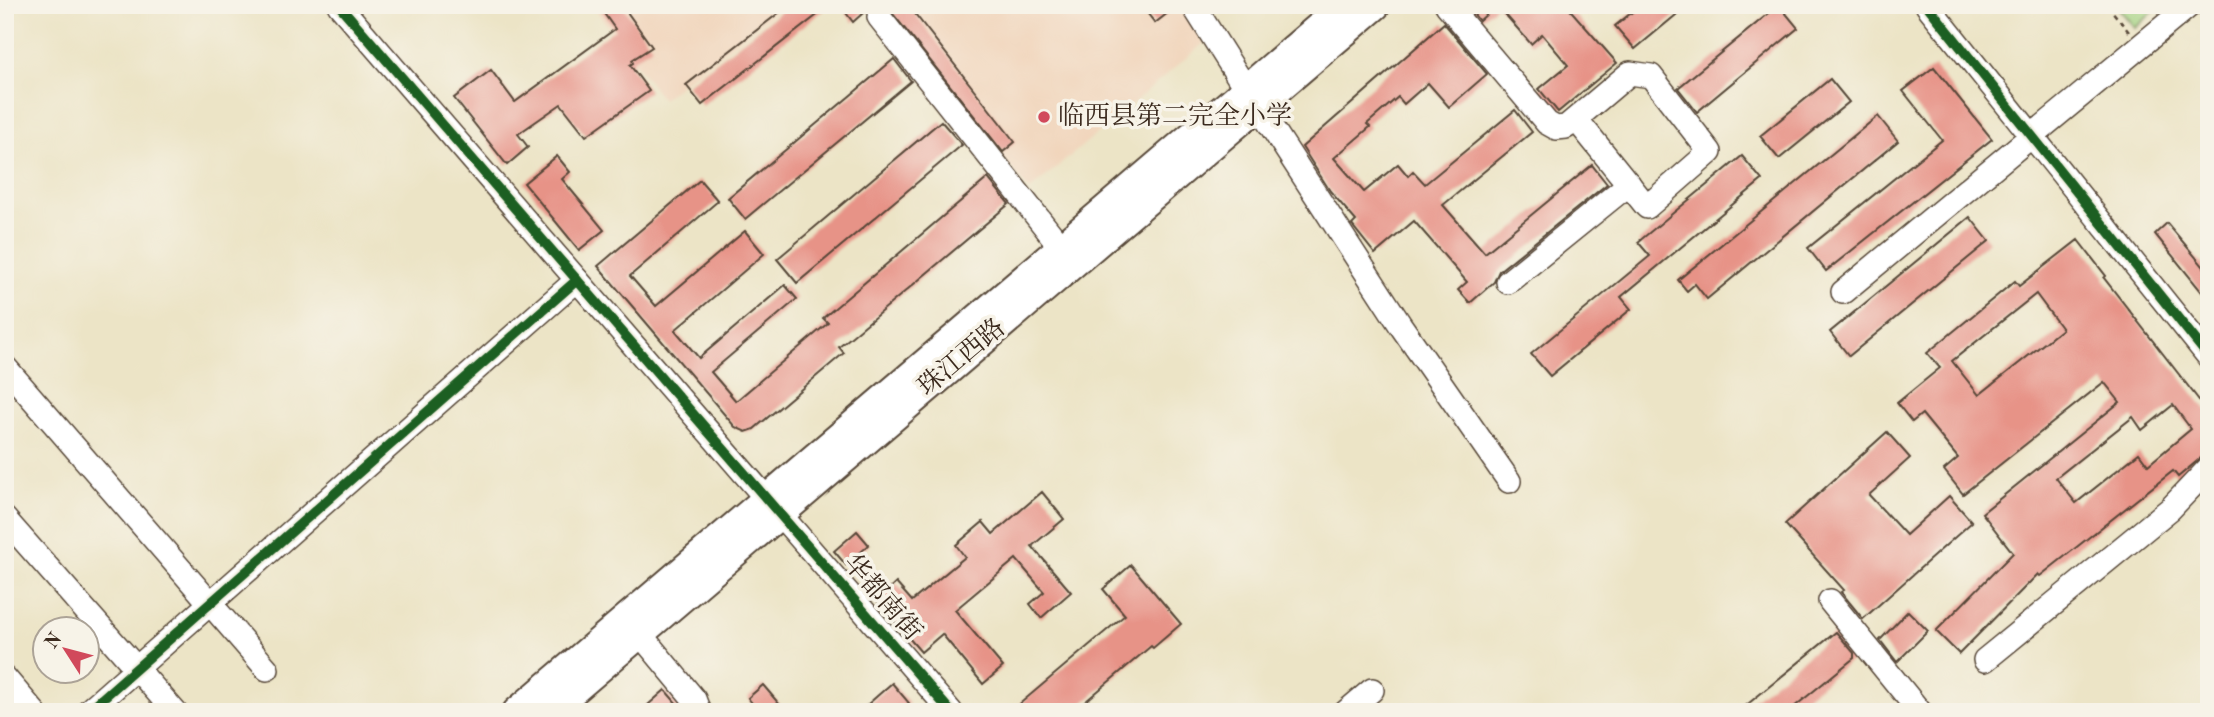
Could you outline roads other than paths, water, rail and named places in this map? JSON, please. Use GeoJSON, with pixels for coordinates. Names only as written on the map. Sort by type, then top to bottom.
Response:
{"type":"FeatureCollection","features":[{"type":"Feature","properties":{"kind":"main road","name":"珠江西路"},"geometry":{"type":"LineString","coordinates":[[517,712],[773,507],[1252,97],[1345,5]]}},
{"type":"Feature","properties":{"kind":"main road","name":"珠江西路"},"geometry":{"type":"LineString","coordinates":[[548,712],[640,634],[773,507],[1061,247],[1252,97],[1376,5]]}},
{"type":"Feature","properties":{"kind":"street","name":"华都南街"},"geometry":{"type":"LineString","coordinates":[[339,5],[951,712]]}},
{"type":"Feature","properties":{"kind":"street"},"geometry":{"type":"LineString","coordinates":[[1193,5],[1401,326],[1510,481]]}},
{"type":"Feature","properties":{"kind":"street"},"geometry":{"type":"LineString","coordinates":[[1447,5],[1547,123],[1556,128],[1566,127],[1630,73],[1644,74],[1651,76],[1710,152],[1647,207],[1576,119]]}},
{"type":"Feature","properties":{"kind":"street"},"geometry":{"type":"LineString","coordinates":[[1927,5],[2209,357]]}},
{"type":"Feature","properties":{"kind":"street"},"geometry":{"type":"LineString","coordinates":[[1843,292],[2190,5]]}},
{"type":"Feature","properties":{"kind":"street"},"geometry":{"type":"LineString","coordinates":[[879,17],[1061,247]]}},
{"type":"Feature","properties":{"kind":"street"},"geometry":{"type":"LineString","coordinates":[[1508,282],[1629,184]]}},
{"type":"Feature","properties":{"kind":"street"},"geometry":{"type":"LineString","coordinates":[[87,712],[577,280]]}},
{"type":"Feature","properties":{"kind":"street"},"geometry":{"type":"LineString","coordinates":[[5,367],[267,669]]}},
{"type":"Feature","properties":{"kind":"street"},"geometry":{"type":"LineString","coordinates":[[1985,660],[2170,509],[2209,468]]}},
{"type":"Feature","properties":{"kind":"street"},"geometry":{"type":"LineString","coordinates":[[5,519],[175,712]]}},
{"type":"Feature","properties":{"kind":"street"},"geometry":{"type":"LineString","coordinates":[[1830,601],[1920,712]]}},
{"type":"Feature","properties":{"kind":"street"},"geometry":{"type":"LineString","coordinates":[[640,634],[694,699],[699,712]]}},
{"type":"Feature","properties":{"kind":"street"},"geometry":{"type":"LineString","coordinates":[[5,678],[34,712]]}},
{"type":"Feature","properties":{"kind":"street"},"geometry":{"type":"LineString","coordinates":[[1346,712],[1372,690]]}},
{"type":"Feature","properties":{"kind":"place","name":"临西县第二完全小学"},"geometry":{"type":"Point","coordinates":[1044,117]}}]}
